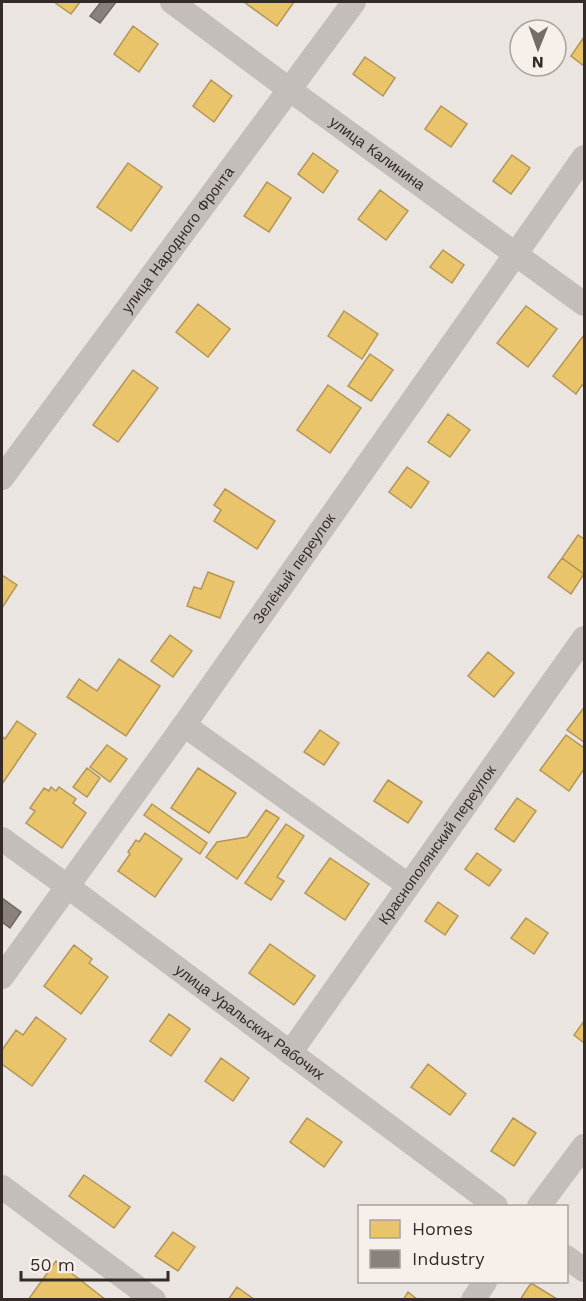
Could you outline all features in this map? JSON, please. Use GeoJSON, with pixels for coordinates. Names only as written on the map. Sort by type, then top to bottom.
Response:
{"type":"FeatureCollection","features":[{"type":"Feature","properties":{"kind":"street","name":"улица Калинина"},"geometry":{"type":"LineString","coordinates":[[172,2],[585,304]]}},
{"type":"Feature","properties":{"kind":"street","name":"улица Народного Фронта"},"geometry":{"type":"LineString","coordinates":[[2,478],[354,2]]}},
{"type":"Feature","properties":{"kind":"street","name":"Зелёный переулок"},"geometry":{"type":"LineString","coordinates":[[2,977],[184,725],[585,157]]}},
{"type":"Feature","properties":{"kind":"street","name":"Краснополянский переулок"},"geometry":{"type":"LineString","coordinates":[[290,1053],[585,638]]}},
{"type":"Feature","properties":{"kind":"street"},"geometry":{"type":"LineString","coordinates":[[184,725],[408,885]]}},
{"type":"Feature","properties":{"kind":"street","name":"улица Уральских Рабочих"},"geometry":{"type":"LineString","coordinates":[[2,840],[495,1205]]}},
{"type":"Feature","properties":{"kind":"street"},"geometry":{"type":"LineString","coordinates":[[540,1205],[585,1146]]}},
{"type":"Feature","properties":{"kind":"street"},"geometry":{"type":"LineString","coordinates":[[2,1187],[154,1299]]}},
{"type":"Feature","properties":{"kind":"street"},"geometry":{"type":"LineString","coordinates":[[568,1258],[585,1270]]}},
{"type":"Feature","properties":{"kind":"street"},"geometry":{"type":"LineString","coordinates":[[473,1299],[484,1283]]}},
{"type":"Feature","properties":{"kind":"building: Homes"},"geometry":{"type":"Polygon","coordinates":[[[54,2],[80,2],[71,14],[54,2]]]}},
{"type":"Feature","properties":{"kind":"building: Homes"},"geometry":{"type":"Polygon","coordinates":[[[244,2],[294,2],[277,26],[244,2]]]}},
{"type":"Feature","properties":{"kind":"building: Homes"},"geometry":{"type":"Polygon","coordinates":[[[133,26],[158,44],[139,72],[114,54],[133,26]]]}},
{"type":"Feature","properties":{"kind":"building: Homes"},"geometry":{"type":"Polygon","coordinates":[[[584,37],[584,66],[571,56],[584,37]]]}},
{"type":"Feature","properties":{"kind":"building: Homes"},"geometry":{"type":"Polygon","coordinates":[[[365,57],[395,78],[383,96],[353,74],[365,57]]]}},
{"type":"Feature","properties":{"kind":"building: Homes"},"geometry":{"type":"Polygon","coordinates":[[[211,80],[232,96],[214,122],[193,106],[211,80]]]}},
{"type":"Feature","properties":{"kind":"building: Homes"},"geometry":{"type":"Polygon","coordinates":[[[441,106],[467,124],[451,147],[425,129],[441,106]]]}},
{"type":"Feature","properties":{"kind":"building: Homes"},"geometry":{"type":"Polygon","coordinates":[[[313,153],[338,171],[323,193],[298,174],[313,153]]]}},
{"type":"Feature","properties":{"kind":"building: Homes"},"geometry":{"type":"Polygon","coordinates":[[[512,155],[530,168],[511,194],[493,181],[512,155]]]}},
{"type":"Feature","properties":{"kind":"building: Homes"},"geometry":{"type":"Polygon","coordinates":[[[128,163],[162,187],[131,231],[97,207],[128,163]]]}},
{"type":"Feature","properties":{"kind":"building: Homes"},"geometry":{"type":"Polygon","coordinates":[[[267,182],[291,198],[269,232],[244,216],[267,182]]]}},
{"type":"Feature","properties":{"kind":"building: Homes"},"geometry":{"type":"Polygon","coordinates":[[[380,190],[408,211],[386,240],[358,219],[380,190]]]}},
{"type":"Feature","properties":{"kind":"building: Homes"},"geometry":{"type":"Polygon","coordinates":[[[443,250],[464,265],[452,283],[430,267],[443,250]]]}},
{"type":"Feature","properties":{"kind":"building: Homes"},"geometry":{"type":"Polygon","coordinates":[[[198,304],[230,329],[208,357],[176,332],[198,304]]]}},
{"type":"Feature","properties":{"kind":"building: Homes"},"geometry":{"type":"Polygon","coordinates":[[[526,306],[557,329],[528,367],[497,343],[526,306]]]}},
{"type":"Feature","properties":{"kind":"building: Homes"},"geometry":{"type":"Polygon","coordinates":[[[344,311],[378,334],[362,359],[328,336],[344,311]]]}},
{"type":"Feature","properties":{"kind":"building: Homes"},"geometry":{"type":"Polygon","coordinates":[[[584,335],[584,387],[582,385],[576,394],[553,376],[584,335]]]}},
{"type":"Feature","properties":{"kind":"building: Homes"},"geometry":{"type":"Polygon","coordinates":[[[370,354],[393,370],[371,401],[348,386],[370,354]]]}},
{"type":"Feature","properties":{"kind":"building: Homes"},"geometry":{"type":"Polygon","coordinates":[[[133,370],[158,388],[118,442],[93,425],[133,370]]]}},
{"type":"Feature","properties":{"kind":"building: Homes"},"geometry":{"type":"Polygon","coordinates":[[[328,385],[361,408],[330,453],[297,430],[328,385]]]}},
{"type":"Feature","properties":{"kind":"building: Homes"},"geometry":{"type":"Polygon","coordinates":[[[448,414],[470,430],[450,457],[428,442],[448,414]]]}},
{"type":"Feature","properties":{"kind":"building: Homes"},"geometry":{"type":"Polygon","coordinates":[[[407,467],[429,482],[411,508],[389,492],[407,467]]]}},
{"type":"Feature","properties":{"kind":"building: Homes"},"geometry":{"type":"Polygon","coordinates":[[[225,489],[275,521],[257,549],[214,521],[221,510],[214,505],[225,489]]]}},
{"type":"Feature","properties":{"kind":"building: Homes"},"geometry":{"type":"Polygon","coordinates":[[[578,535],[584,539],[584,574],[562,558],[578,535]]]}},
{"type":"Feature","properties":{"kind":"building: Homes"},"geometry":{"type":"Polygon","coordinates":[[[562,558],[584,574],[571,594],[548,577],[562,558]]]}},
{"type":"Feature","properties":{"kind":"building: Homes"},"geometry":{"type":"Polygon","coordinates":[[[208,572],[234,582],[220,618],[187,606],[194,587],[201,589],[208,572]]]}},
{"type":"Feature","properties":{"kind":"building: Homes"},"geometry":{"type":"Polygon","coordinates":[[[2,575],[17,585],[2,608],[2,575]]]}},
{"type":"Feature","properties":{"kind":"building: Homes"},"geometry":{"type":"Polygon","coordinates":[[[170,635],[192,651],[173,677],[151,661],[170,635]]]}},
{"type":"Feature","properties":{"kind":"building: Homes"},"geometry":{"type":"Polygon","coordinates":[[[488,652],[514,673],[494,697],[468,676],[488,652]]]}},
{"type":"Feature","properties":{"kind":"building: Homes"},"geometry":{"type":"Polygon","coordinates":[[[119,659],[160,686],[126,736],[67,697],[79,679],[97,691],[119,659]]]}},
{"type":"Feature","properties":{"kind":"building: Homes"},"geometry":{"type":"Polygon","coordinates":[[[584,710],[584,742],[567,730],[584,710]]]}},
{"type":"Feature","properties":{"kind":"building: Homes"},"geometry":{"type":"Polygon","coordinates":[[[17,721],[36,734],[2,784],[2,736],[5,739],[17,721]]]}},
{"type":"Feature","properties":{"kind":"building: Homes"},"geometry":{"type":"Polygon","coordinates":[[[320,730],[339,743],[324,765],[304,752],[320,730]]]}},
{"type":"Feature","properties":{"kind":"building: Homes"},"geometry":{"type":"Polygon","coordinates":[[[566,735],[584,748],[584,769],[569,791],[540,770],[566,735]]]}},
{"type":"Feature","properties":{"kind":"building: Homes"},"geometry":{"type":"Polygon","coordinates":[[[107,745],[127,759],[110,782],[90,767],[107,745]]]}},
{"type":"Feature","properties":{"kind":"building: Homes"},"geometry":{"type":"Polygon","coordinates":[[[87,768],[100,778],[87,797],[73,787],[87,768]]]}},
{"type":"Feature","properties":{"kind":"building: Homes"},"geometry":{"type":"Polygon","coordinates":[[[198,768],[236,793],[209,833],[171,808],[198,768]]]}},
{"type":"Feature","properties":{"kind":"building: Homes"},"geometry":{"type":"Polygon","coordinates":[[[388,780],[422,802],[408,823],[374,801],[388,780]]]}},
{"type":"Feature","properties":{"kind":"building: Homes"},"geometry":{"type":"Polygon","coordinates":[[[51,787],[56,791],[59,787],[76,799],[73,803],[86,813],[62,848],[26,823],[35,811],[30,808],[44,788],[49,791],[51,787]]]}},
{"type":"Feature","properties":{"kind":"building: Homes"},"geometry":{"type":"Polygon","coordinates":[[[517,798],[536,811],[514,842],[495,829],[517,798]]]}},
{"type":"Feature","properties":{"kind":"building: Homes"},"geometry":{"type":"Polygon","coordinates":[[[152,804],[207,843],[200,854],[144,815],[152,804]]]}},
{"type":"Feature","properties":{"kind":"building: Homes"},"geometry":{"type":"Polygon","coordinates":[[[266,810],[279,818],[237,879],[206,857],[217,842],[247,837],[266,810]]]}},
{"type":"Feature","properties":{"kind":"building: Homes"},"geometry":{"type":"Polygon","coordinates":[[[286,824],[304,836],[277,877],[284,881],[271,900],[245,883],[286,824]]]}},
{"type":"Feature","properties":{"kind":"building: Homes"},"geometry":{"type":"Polygon","coordinates":[[[145,833],[182,859],[155,897],[118,871],[130,854],[128,852],[136,840],[139,842],[145,833]]]}},
{"type":"Feature","properties":{"kind":"building: Homes"},"geometry":{"type":"Polygon","coordinates":[[[477,853],[501,870],[489,886],[465,869],[477,853]]]}},
{"type":"Feature","properties":{"kind":"building: Homes"},"geometry":{"type":"Polygon","coordinates":[[[330,858],[369,884],[345,920],[305,893],[330,858]]]}},
{"type":"Feature","properties":{"kind":"building: Homes"},"geometry":{"type":"Polygon","coordinates":[[[438,902],[458,916],[445,935],[425,921],[438,902]]]}},
{"type":"Feature","properties":{"kind":"building: Homes"},"geometry":{"type":"Polygon","coordinates":[[[526,918],[548,933],[534,954],[511,938],[526,918]]]}},
{"type":"Feature","properties":{"kind":"building: Homes"},"geometry":{"type":"Polygon","coordinates":[[[270,944],[315,976],[294,1005],[249,973],[270,944]]]}},
{"type":"Feature","properties":{"kind":"building: Homes"},"geometry":{"type":"Polygon","coordinates":[[[74,945],[92,959],[89,963],[108,977],[81,1014],[44,986],[74,945]]]}},
{"type":"Feature","properties":{"kind":"building: Homes"},"geometry":{"type":"Polygon","coordinates":[[[169,1014],[190,1029],[171,1056],[150,1041],[169,1014]]]}},
{"type":"Feature","properties":{"kind":"building: Homes"},"geometry":{"type":"Polygon","coordinates":[[[36,1017],[66,1039],[32,1086],[2,1064],[2,1050],[16,1030],[23,1035],[36,1017]]]}},
{"type":"Feature","properties":{"kind":"building: Homes"},"geometry":{"type":"Polygon","coordinates":[[[584,1021],[584,1043],[574,1035],[584,1021]]]}},
{"type":"Feature","properties":{"kind":"building: Homes"},"geometry":{"type":"Polygon","coordinates":[[[221,1058],[249,1078],[233,1101],[205,1081],[221,1058]]]}},
{"type":"Feature","properties":{"kind":"building: Homes"},"geometry":{"type":"Polygon","coordinates":[[[428,1064],[466,1094],[450,1115],[411,1087],[428,1064]]]}},
{"type":"Feature","properties":{"kind":"building: Homes"},"geometry":{"type":"Polygon","coordinates":[[[307,1118],[342,1142],[324,1167],[290,1142],[307,1118]]]}},
{"type":"Feature","properties":{"kind":"building: Homes"},"geometry":{"type":"Polygon","coordinates":[[[513,1118],[536,1133],[514,1166],[491,1151],[513,1118]]]}},
{"type":"Feature","properties":{"kind":"building: Homes"},"geometry":{"type":"Polygon","coordinates":[[[84,1175],[130,1207],[114,1228],[69,1196],[84,1175]]]}},
{"type":"Feature","properties":{"kind":"building: Homes"},"geometry":{"type":"Polygon","coordinates":[[[173,1232],[195,1247],[178,1271],[155,1256],[173,1232]]]}},
{"type":"Feature","properties":{"kind":"building: Homes"},"geometry":{"type":"Polygon","coordinates":[[[56,1261],[106,1300],[28,1300],[56,1261]]]}},
{"type":"Feature","properties":{"kind":"building: Homes"},"geometry":{"type":"Polygon","coordinates":[[[531,1283],[557,1299],[557,1300],[520,1300],[531,1283]]]}},
{"type":"Feature","properties":{"kind":"building: Homes"},"geometry":{"type":"Polygon","coordinates":[[[237,1287],[255,1300],[228,1300],[237,1287]]]}},
{"type":"Feature","properties":{"kind":"building: Homes"},"geometry":{"type":"Polygon","coordinates":[[[408,1292],[418,1300],[403,1300],[408,1292]]]}},
{"type":"Feature","properties":{"kind":"building: Industry"},"geometry":{"type":"Polygon","coordinates":[[[101,2],[116,2],[100,23],[90,16],[101,2]]]}},
{"type":"Feature","properties":{"kind":"building: Industry"},"geometry":{"type":"Polygon","coordinates":[[[2,898],[21,912],[10,928],[2,922],[2,898]]]}}]}
